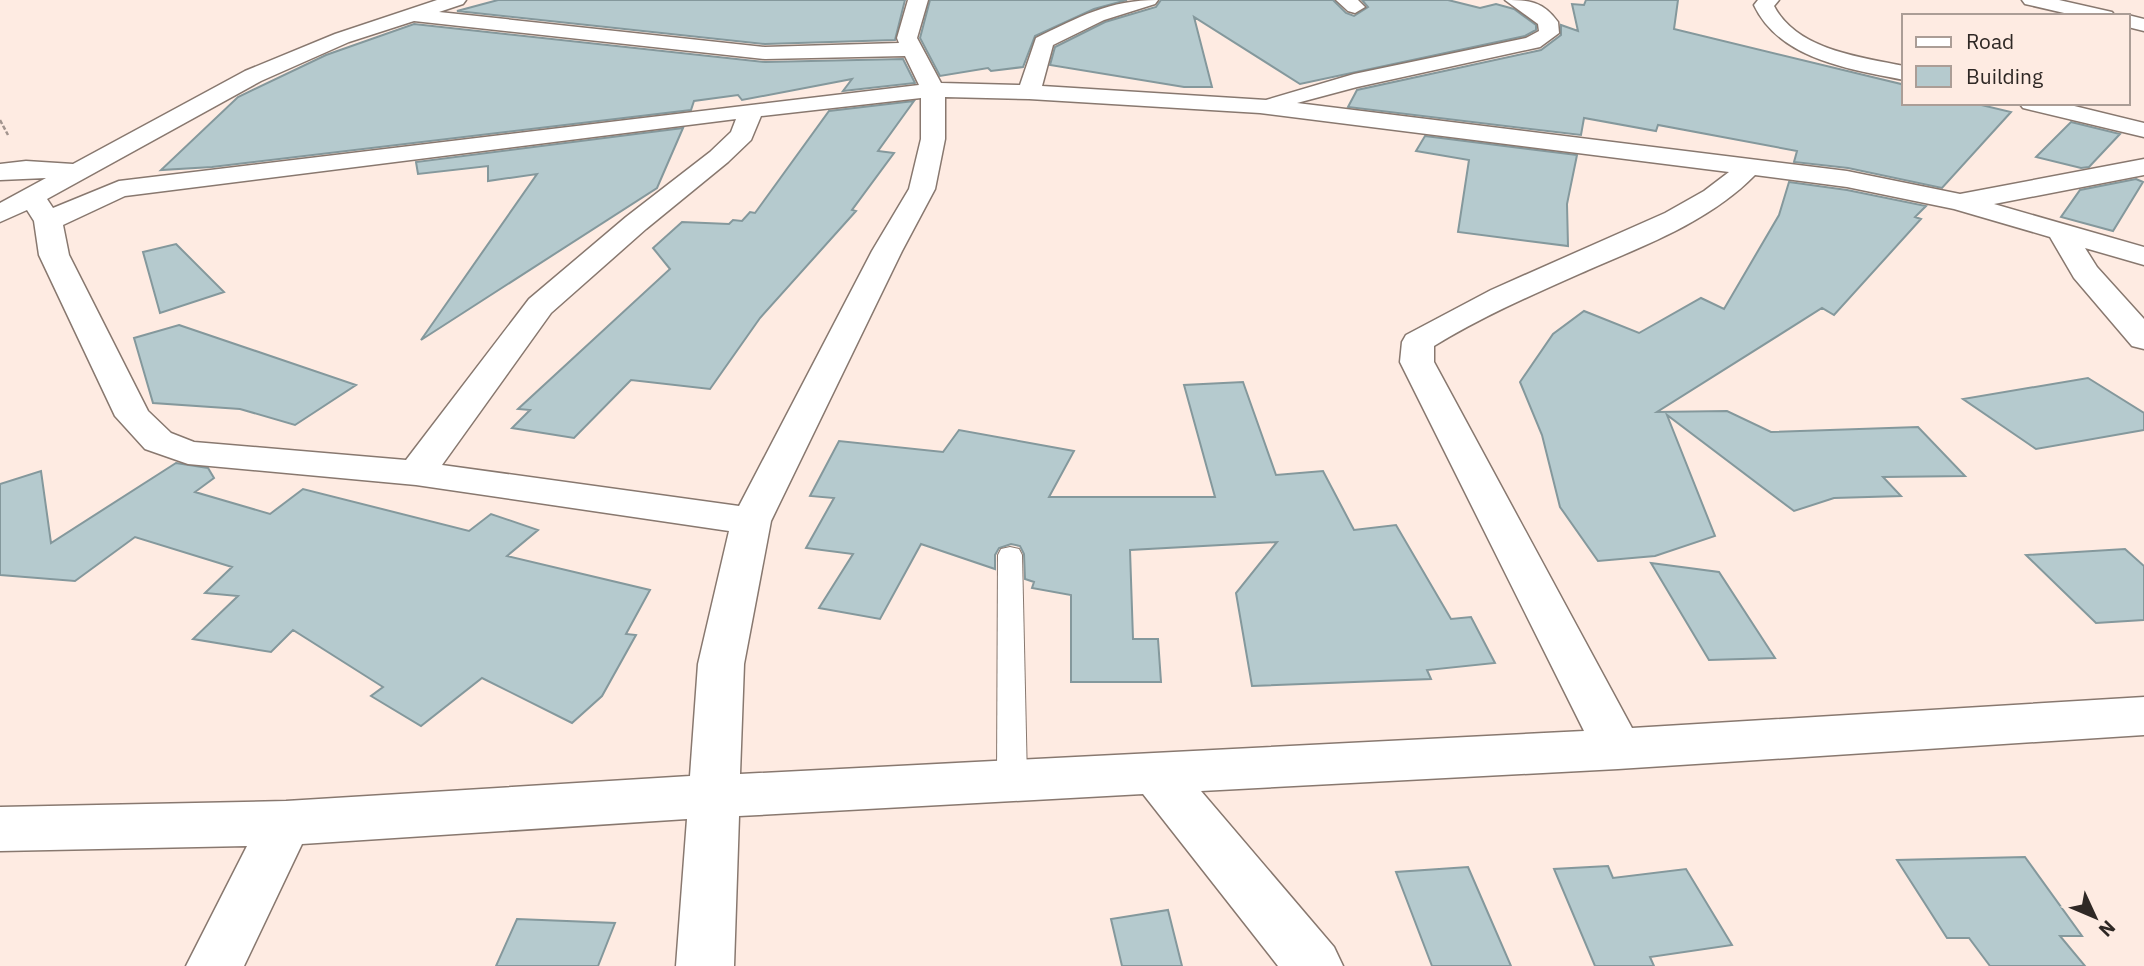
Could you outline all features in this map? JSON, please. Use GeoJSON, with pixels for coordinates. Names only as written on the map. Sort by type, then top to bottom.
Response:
{"type":"FeatureCollection","features":[{"type":"Feature","properties":{"kind":"street"},"geometry":{"type":"LineString","coordinates":[[40,209],[80,172],[253,76],[331,42],[456,0]]}},
{"type":"Feature","properties":{"kind":"street"},"geometry":{"type":"LineString","coordinates":[[705,966],[721,664],[751,521],[887,251],[922,189],[933,139],[933,90],[907,38],[918,0]]}},
{"type":"Feature","properties":{"kind":"street"},"geometry":{"type":"LineString","coordinates":[[1029,92],[1043,42],[1097,16],[1148,0]]}},
{"type":"Feature","properties":{"kind":"street"},"geometry":{"type":"LineString","coordinates":[[1260,106],[1353,81],[1533,43],[1549,33],[1548,22],[1534,10],[1515,0]]}},
{"type":"Feature","properties":{"kind":"street"},"geometry":{"type":"LineString","coordinates":[[1769,0],[1763,5],[1765,12],[1788,36],[1809,48],[1902,72]]}},
{"type":"Feature","properties":{"kind":"street"},"geometry":{"type":"LineString","coordinates":[[2032,0],[2096,14]]}},
{"type":"Feature","properties":{"kind":"street"},"geometry":{"type":"LineString","coordinates":[[410,15],[765,53],[912,49]]}},
{"type":"Feature","properties":{"kind":"street"},"geometry":{"type":"LineString","coordinates":[[0,214],[82,203],[130,187],[933,90],[1029,92],[1260,106],[1847,180],[1959,202],[2144,256]]}},
{"type":"Feature","properties":{"kind":"street"},"geometry":{"type":"LineString","coordinates":[[2039,105],[2144,130]]}},
{"type":"Feature","properties":{"kind":"street"},"geometry":{"type":"LineString","coordinates":[[416,473],[540,306],[719,157],[742,135],[751,110]]}},
{"type":"Feature","properties":{"kind":"street"},"geometry":{"type":"LineString","coordinates":[[1959,202],[2144,167]]}},
{"type":"Feature","properties":{"kind":"street"},"geometry":{"type":"LineString","coordinates":[[0,172],[26,169],[80,172]]}},
{"type":"Feature","properties":{"kind":"street"},"geometry":{"type":"LineString","coordinates":[[1618,748],[1417,362],[1418,342],[1455,318],[1693,210],[1731,186],[1747,169]]}},
{"type":"Feature","properties":{"kind":"street"},"geometry":{"type":"LineString","coordinates":[[40,209],[54,255],[133,416],[158,440],[188,453],[416,473],[751,521]]}},
{"type":"Feature","properties":{"kind":"street"},"geometry":{"type":"LineString","coordinates":[[2062,234],[2085,272],[2144,339]]}},
{"type":"Feature","properties":{"kind":"street"},"geometry":{"type":"LineString","coordinates":[[0,829],[286,823],[715,796],[1618,748],[2136,726]]}},
{"type":"Feature","properties":{"kind":"street"},"geometry":{"type":"LineString","coordinates":[[1156,774],[1314,966]]}},
{"type":"Feature","properties":{"kind":"street"},"geometry":{"type":"LineString","coordinates":[[215,966],[286,823]]}},
{"type":"Feature","properties":{"kind":"lane"},"geometry":{"type":"LineString","coordinates":[[1010,555],[1012,780]]}},
{"type":"Feature","properties":{"kind":"building"},"geometry":{"type":"Polygon","coordinates":[[[498,0],[905,0],[895,40],[765,44],[457,11],[498,0]]]}},
{"type":"Feature","properties":{"kind":"building"},"geometry":{"type":"Polygon","coordinates":[[[930,0],[1127,0],[1094,9],[1035,36],[1023,67],[991,71],[988,68],[940,76],[920,38],[930,0]]]}},
{"type":"Feature","properties":{"kind":"building"},"geometry":{"type":"Polygon","coordinates":[[[1161,0],[1333,0],[1346,13],[1354,16],[1368,7],[1362,0],[1448,0],[1480,8],[1496,4],[1514,9],[1536,25],[1536,30],[1525,36],[1300,84],[1194,17],[1212,87],[1184,87],[1050,65],[1055,47],[1105,22],[1156,7],[1161,0]]]}},
{"type":"Feature","properties":{"kind":"building"},"geometry":{"type":"Polygon","coordinates":[[[1586,0],[1678,0],[1674,29],[1901,84],[1902,105],[1981,105],[2011,112],[1942,188],[1848,168],[1794,162],[1797,151],[1658,125],[1656,131],[1584,118],[1581,135],[1348,107],[1357,90],[1541,50],[1561,35],[1561,25],[1578,31],[1572,4],[1584,5],[1586,0]]]}},
{"type":"Feature","properties":{"kind":"building"},"geometry":{"type":"Polygon","coordinates":[[[414,24],[765,62],[903,59],[915,83],[843,91],[852,79],[742,100],[738,95],[694,101],[691,110],[212,167],[161,170],[238,97],[326,55],[414,24]]]}},
{"type":"Feature","properties":{"kind":"building"},"geometry":{"type":"Polygon","coordinates":[[[914,101],[878,151],[894,153],[852,210],[856,211],[760,318],[710,389],[631,380],[574,438],[512,428],[530,410],[518,409],[670,269],[653,248],[682,222],[729,224],[733,220],[742,221],[750,212],[755,213],[829,111],[914,101]]]}},
{"type":"Feature","properties":{"kind":"building"},"geometry":{"type":"Polygon","coordinates":[[[2071,122],[2120,134],[2089,167],[2081,168],[2036,157],[2071,122]]]}},
{"type":"Feature","properties":{"kind":"building"},"geometry":{"type":"Polygon","coordinates":[[[683,128],[657,188],[421,340],[537,174],[488,181],[488,166],[418,174],[416,162],[683,128]]]}},
{"type":"Feature","properties":{"kind":"building"},"geometry":{"type":"Polygon","coordinates":[[[1425,136],[1577,155],[1567,204],[1568,246],[1458,232],[1469,160],[1416,151],[1425,136]]]}},
{"type":"Feature","properties":{"kind":"building"},"geometry":{"type":"Polygon","coordinates":[[[2136,179],[2143,182],[2113,231],[2061,217],[2080,190],[2136,179]]]}},
{"type":"Feature","properties":{"kind":"building"},"geometry":{"type":"Polygon","coordinates":[[[1789,182],[1847,190],[1926,206],[1915,217],[1921,219],[1834,315],[1822,308],[1657,412],[1727,411],[1771,432],[1918,427],[1965,476],[1883,477],[1901,496],[1834,498],[1794,511],[1667,415],[1715,536],[1655,556],[1598,561],[1560,507],[1542,435],[1520,382],[1553,334],[1584,311],[1639,333],[1701,298],[1724,309],[1779,215],[1789,182]]]}},
{"type":"Feature","properties":{"kind":"building"},"geometry":{"type":"Polygon","coordinates":[[[176,244],[224,292],[160,313],[143,252],[176,244]]]}},
{"type":"Feature","properties":{"kind":"building"},"geometry":{"type":"Polygon","coordinates":[[[179,325],[356,385],[295,425],[240,409],[153,403],[134,338],[179,325]]]}},
{"type":"Feature","properties":{"kind":"building"},"geometry":{"type":"Polygon","coordinates":[[[2088,378],[2144,413],[2144,430],[2036,449],[1963,399],[2088,378]]]}},
{"type":"Feature","properties":{"kind":"building"},"geometry":{"type":"Polygon","coordinates":[[[1243,382],[1276,475],[1323,471],[1354,530],[1396,525],[1451,619],[1471,617],[1495,663],[1427,670],[1431,679],[1252,686],[1236,593],[1277,542],[1130,550],[1133,639],[1158,639],[1161,682],[1071,682],[1071,595],[1032,588],[1034,582],[1025,579],[1024,554],[1020,546],[1011,544],[999,548],[995,555],[995,569],[921,544],[880,619],[819,608],[853,554],[806,548],[834,498],[810,496],[839,441],[943,452],[959,430],[1074,451],[1049,497],[1215,497],[1184,385],[1243,382]]]}},
{"type":"Feature","properties":{"kind":"building"},"geometry":{"type":"Polygon","coordinates":[[[176,463],[208,468],[214,478],[195,492],[270,514],[303,489],[469,531],[491,514],[538,530],[507,556],[650,590],[626,634],[636,635],[602,696],[572,723],[482,678],[421,726],[371,696],[383,687],[293,630],[271,652],[193,639],[238,596],[205,593],[232,567],[135,537],[75,581],[0,575],[0,484],[41,471],[51,543],[176,463]]]}},
{"type":"Feature","properties":{"kind":"building"},"geometry":{"type":"Polygon","coordinates":[[[2125,549],[2144,566],[2144,620],[2096,623],[2026,555],[2125,549]]]}},
{"type":"Feature","properties":{"kind":"building"},"geometry":{"type":"Polygon","coordinates":[[[1651,563],[1719,572],[1775,658],[1709,660],[1651,563]]]}},
{"type":"Feature","properties":{"kind":"building"},"geometry":{"type":"Polygon","coordinates":[[[2025,857],[2082,936],[2060,936],[2085,966],[1990,966],[1969,938],[1947,938],[1897,860],[2025,857]]]}},
{"type":"Feature","properties":{"kind":"building"},"geometry":{"type":"Polygon","coordinates":[[[1608,866],[1613,878],[1686,869],[1732,945],[1650,957],[1654,966],[1595,966],[1554,869],[1608,866]]]}},
{"type":"Feature","properties":{"kind":"building"},"geometry":{"type":"Polygon","coordinates":[[[1468,867],[1511,966],[1432,966],[1396,872],[1468,867]]]}},
{"type":"Feature","properties":{"kind":"building"},"geometry":{"type":"Polygon","coordinates":[[[1168,910],[1182,966],[1122,966],[1111,919],[1168,910]]]}},
{"type":"Feature","properties":{"kind":"building"},"geometry":{"type":"Polygon","coordinates":[[[517,919],[615,923],[598,966],[496,966],[517,919]]]}}]}
